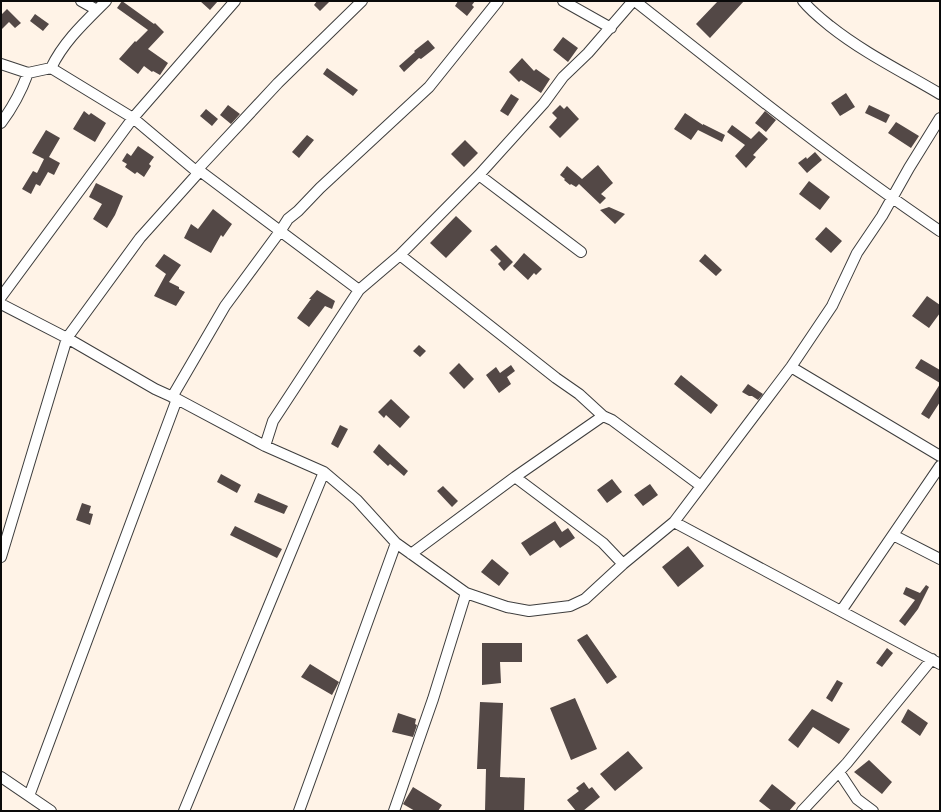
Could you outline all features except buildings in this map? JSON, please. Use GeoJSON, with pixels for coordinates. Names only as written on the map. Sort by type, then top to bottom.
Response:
{"type":"FeatureCollection","features":[{"type":"Feature","properties":{"kind":"street"},"geometry":{"type":"LineString","coordinates":[[81,1],[97,10]]}},
{"type":"Feature","properties":{"kind":"street"},"geometry":{"type":"LineString","coordinates":[[51,68],[58,53],[84,22],[106,1]]}},
{"type":"Feature","properties":{"kind":"street"},"geometry":{"type":"LineString","coordinates":[[1,297],[132,118],[235,1]]}},
{"type":"Feature","properties":{"kind":"street"},"geometry":{"type":"LineString","coordinates":[[1,557],[67,338],[140,238],[198,171],[278,82],[362,1]]}},
{"type":"Feature","properties":{"kind":"street"},"geometry":{"type":"LineString","coordinates":[[29,796],[174,398],[225,306],[288,219],[429,87],[498,1]]}},
{"type":"Feature","properties":{"kind":"street"},"geometry":{"type":"LineString","coordinates":[[563,1],[611,28]]}},
{"type":"Feature","properties":{"kind":"street"},"geometry":{"type":"LineString","coordinates":[[265,446],[273,421],[360,290],[400,255],[479,175],[544,103],[563,78],[588,53],[634,1],[782,117],[892,199],[940,231]]}},
{"type":"Feature","properties":{"kind":"street"},"geometry":{"type":"LineString","coordinates":[[803,1],[809,9],[821,19],[861,49],[940,94]]}},
{"type":"Feature","properties":{"kind":"street"},"geometry":{"type":"LineString","coordinates":[[1,64],[28,73],[51,68],[132,118],[198,171],[281,230],[360,290]]}},
{"type":"Feature","properties":{"kind":"street"},"geometry":{"type":"LineString","coordinates":[[1,123],[10,112],[21,92],[28,73]]}},
{"type":"Feature","properties":{"kind":"street"},"geometry":{"type":"LineString","coordinates":[[1,304],[67,338],[155,389],[265,446],[324,472],[357,500],[396,543],[466,594],[507,607],[529,611],[570,606],[585,599],[623,564],[674,522],[791,367],[832,306],[857,253],[882,216],[909,168],[940,118]]}},
{"type":"Feature","properties":{"kind":"street"},"geometry":{"type":"LineString","coordinates":[[479,175],[581,252]]}},
{"type":"Feature","properties":{"kind":"street"},"geometry":{"type":"LineString","coordinates":[[400,255],[556,378],[579,394],[603,416],[612,420],[701,486]]}},
{"type":"Feature","properties":{"kind":"street"},"geometry":{"type":"LineString","coordinates":[[791,367],[940,456]]}},
{"type":"Feature","properties":{"kind":"street"},"geometry":{"type":"LineString","coordinates":[[411,554],[515,477],[603,416]]}},
{"type":"Feature","properties":{"kind":"street"},"geometry":{"type":"LineString","coordinates":[[841,611],[940,466]]}},
{"type":"Feature","properties":{"kind":"street"},"geometry":{"type":"LineString","coordinates":[[184,811],[324,472]]}},
{"type":"Feature","properties":{"kind":"street"},"geometry":{"type":"LineString","coordinates":[[515,477],[603,543],[623,564]]}},
{"type":"Feature","properties":{"kind":"street"},"geometry":{"type":"LineString","coordinates":[[674,522],[936,661],[839,772],[802,811]]}},
{"type":"Feature","properties":{"kind":"street"},"geometry":{"type":"LineString","coordinates":[[893,535],[940,559]]}},
{"type":"Feature","properties":{"kind":"street"},"geometry":{"type":"LineString","coordinates":[[299,811],[396,543]]}},
{"type":"Feature","properties":{"kind":"street"},"geometry":{"type":"LineString","coordinates":[[394,811],[433,699],[466,594]]}},
{"type":"Feature","properties":{"kind":"street"},"geometry":{"type":"LineString","coordinates":[[839,772],[857,799],[873,811]]}},
{"type":"Feature","properties":{"kind":"street"},"geometry":{"type":"LineString","coordinates":[[1,777],[51,811]]}}]}
